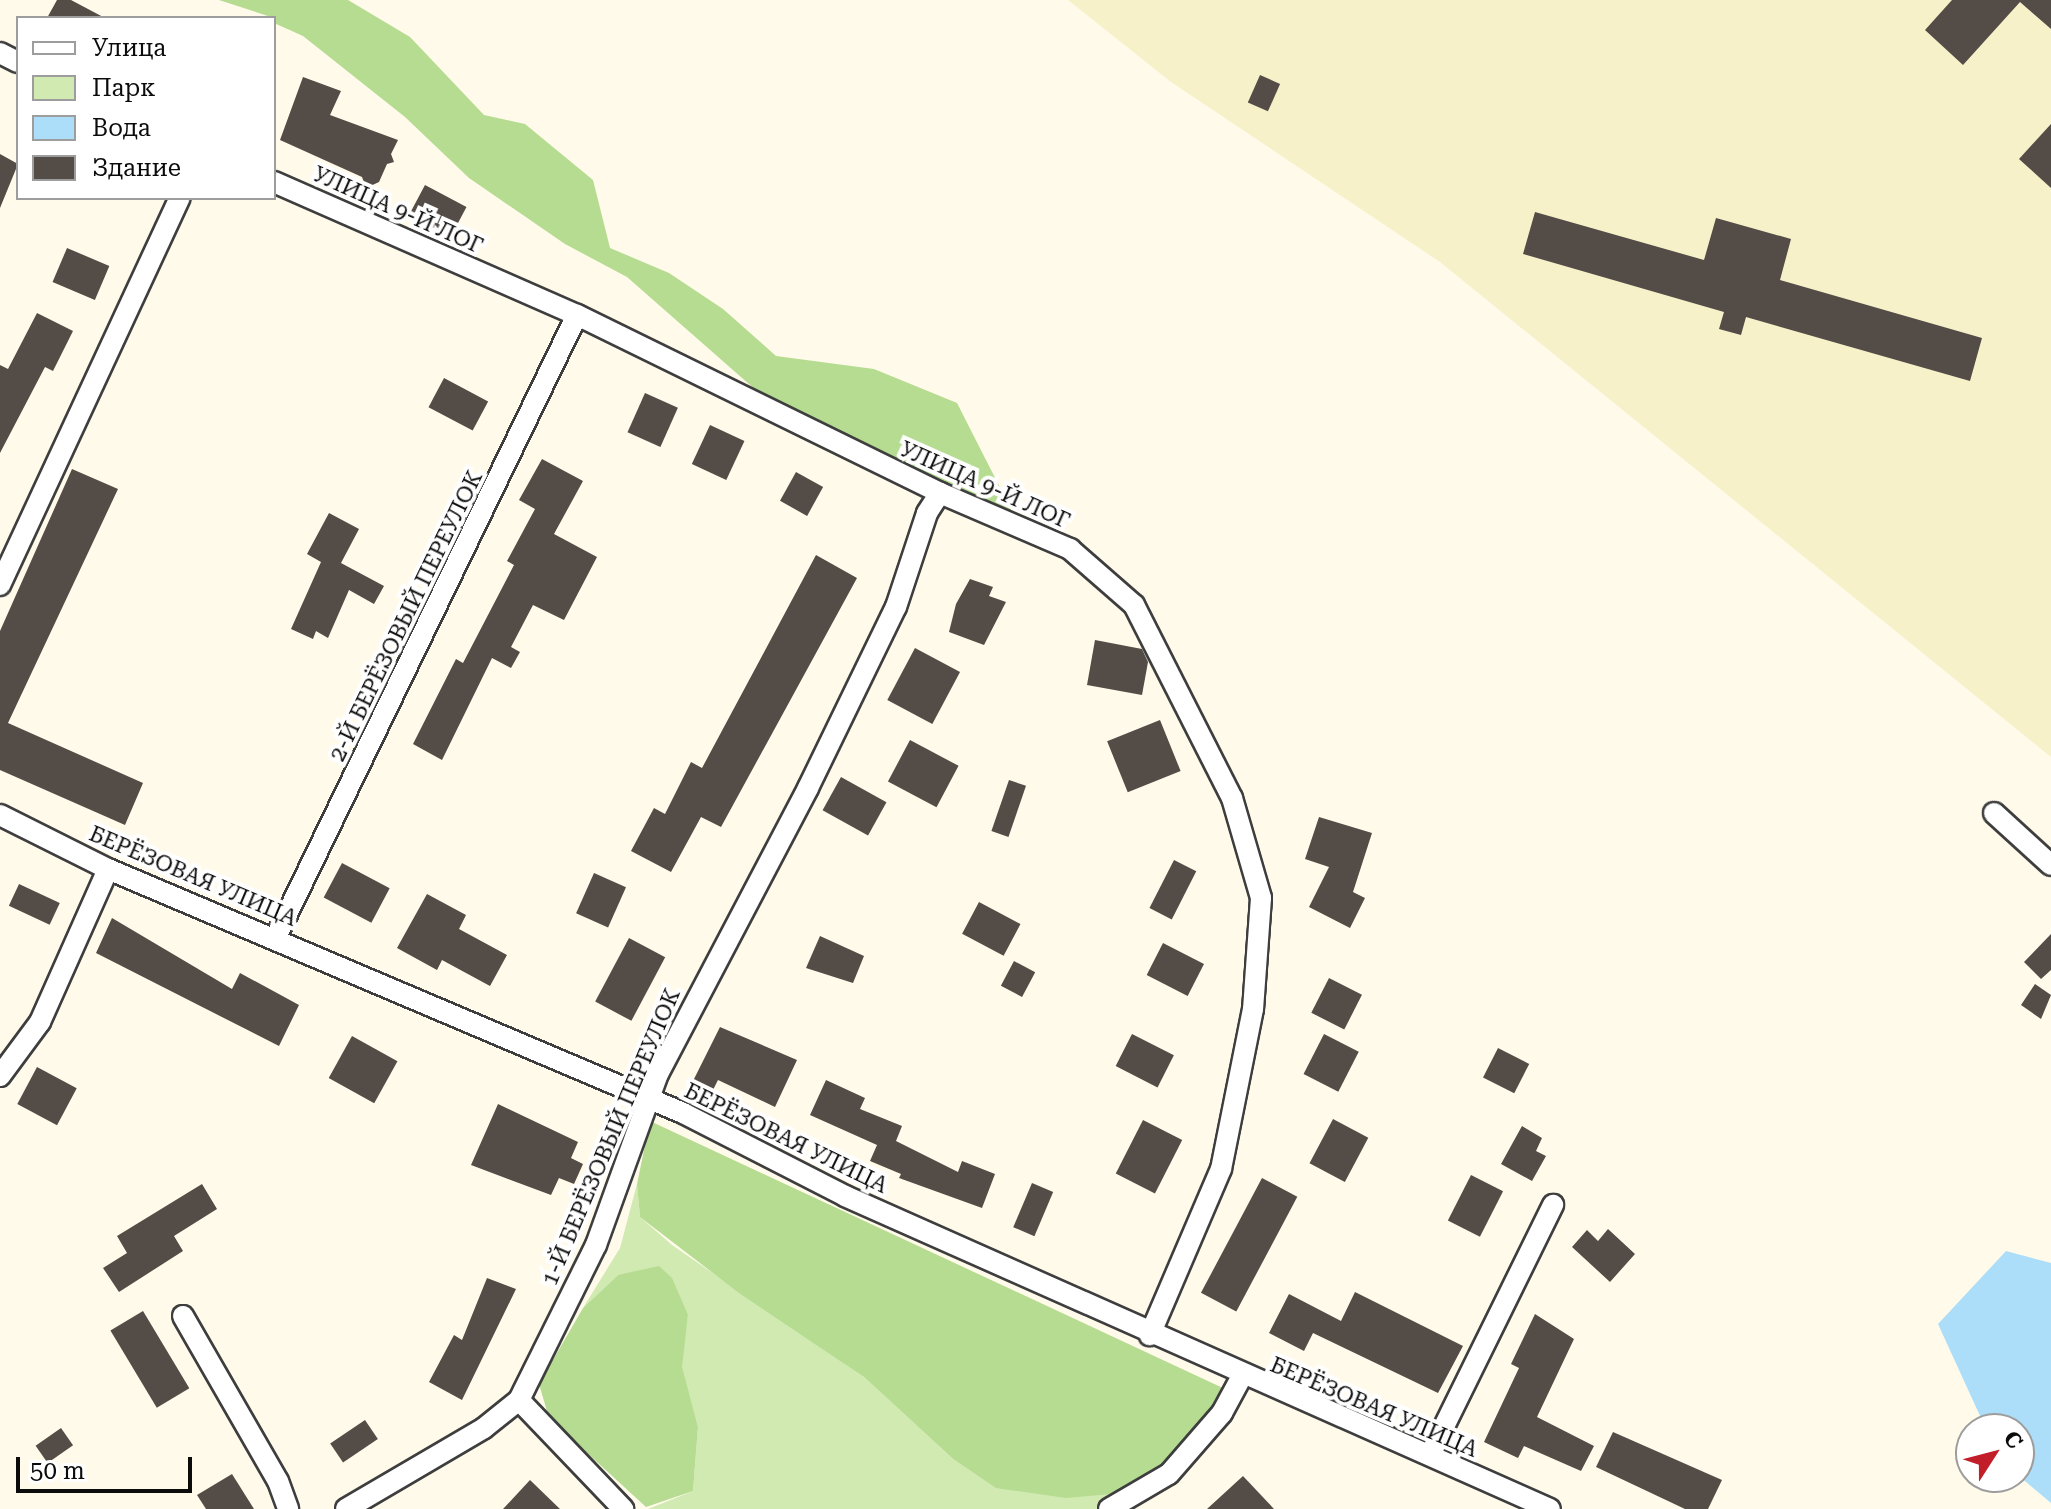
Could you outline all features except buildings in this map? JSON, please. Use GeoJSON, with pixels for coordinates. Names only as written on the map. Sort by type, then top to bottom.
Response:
{"type":"FeatureCollection","features":[{"type":"Feature","properties":{"kind":"street","name":"УЛИЦА 9-Й ЛОГ"},"geometry":{"type":"LineString","coordinates":[[276,183],[577,315],[940,493],[1070,549],[1134,605],[1232,798],[1261,898],[1253,1009],[1221,1169],[1150,1335]]}},
{"type":"Feature","properties":{"kind":"street"},"geometry":{"type":"LineString","coordinates":[[0,585],[179,200]]}},
{"type":"Feature","properties":{"kind":"street","name":"2-Й БЕРЁЗОВЫЙ ПЕРЕУЛОК"},"geometry":{"type":"LineString","coordinates":[[276,937],[577,315]]}},
{"type":"Feature","properties":{"kind":"street","name":"1-Й БЕРЁЗОВЫЙ ПЕРЕУЛОК"},"geometry":{"type":"LineString","coordinates":[[346,1509],[484,1428],[519,1400],[596,1245],[649,1098],[703,981],[808,788],[889,621],[927,513],[940,493]]}},
{"type":"Feature","properties":{"kind":"street"},"geometry":{"type":"LineString","coordinates":[[1994,813],[2051,865]]}},
{"type":"Feature","properties":{"kind":"street","name":"БЕРЁЗОВАЯ УЛИЦА"},"geometry":{"type":"LineString","coordinates":[[0,815],[108,869],[276,937],[649,1098],[845,1196],[1242,1376],[1430,1455],[1539,1507]]}},
{"type":"Feature","properties":{"kind":"street"},"geometry":{"type":"LineString","coordinates":[[0,1076],[40,1022],[108,869]]}},
{"type":"Feature","properties":{"kind":"street"},"geometry":{"type":"LineString","coordinates":[[1430,1455],[1553,1205]]}},
{"type":"Feature","properties":{"kind":"street"},"geometry":{"type":"LineString","coordinates":[[183,1316],[278,1481],[288,1509]]}},
{"type":"Feature","properties":{"kind":"street"},"geometry":{"type":"LineString","coordinates":[[1109,1509],[1169,1474],[1222,1413],[1242,1376]]}},
{"type":"Feature","properties":{"kind":"street"},"geometry":{"type":"LineString","coordinates":[[519,1400],[623,1509]]}},
{"type":"Feature","properties":{"kind":"shaded area"},"geometry":{"type":"Polygon","coordinates":[[[1068,0],[2051,0],[2051,757],[1440,262],[1171,82],[1068,0]]]}},
{"type":"Feature","properties":{"kind":"green space"},"geometry":{"type":"Polygon","coordinates":[[[219,0],[348,0],[410,37],[484,115],[525,124],[593,180],[610,248],[669,273],[723,309],[776,356],[874,369],[957,403],[1016,519],[766,399],[627,277],[565,244],[469,178],[405,117],[303,36],[276,24],[276,16],[219,0]]]}},
{"type":"Feature","properties":{"kind":"green space"},"geometry":{"type":"Polygon","coordinates":[[[650,1121],[1225,1389],[1220,1411],[1155,1473],[1122,1493],[1066,1498],[996,1488],[952,1458],[864,1377],[739,1293],[640,1217],[637,1184],[650,1121]]]}},
{"type":"Feature","properties":{"kind":"green space"},"geometry":{"type":"Polygon","coordinates":[[[637,1184],[640,1217],[672,1245],[864,1377],[952,1458],[1122,1493],[1114,1509],[648,1509],[693,1491],[698,1427],[681,1367],[688,1315],[618,1275],[583,1308],[620,1248],[637,1184]]]}},
{"type":"Feature","properties":{"kind":"green space"},"geometry":{"type":"Polygon","coordinates":[[[659,1266],[672,1278],[688,1315],[682,1367],[698,1427],[693,1491],[646,1507],[549,1418],[539,1384],[583,1308],[618,1275],[659,1266]]]}},
{"type":"Feature","properties":{"kind":"water"},"geometry":{"type":"Polygon","coordinates":[[[2006,1251],[2051,1263],[2051,1503],[2035,1490],[2035,1413],[1979,1413],[1938,1324],[2006,1251]]]}}]}
